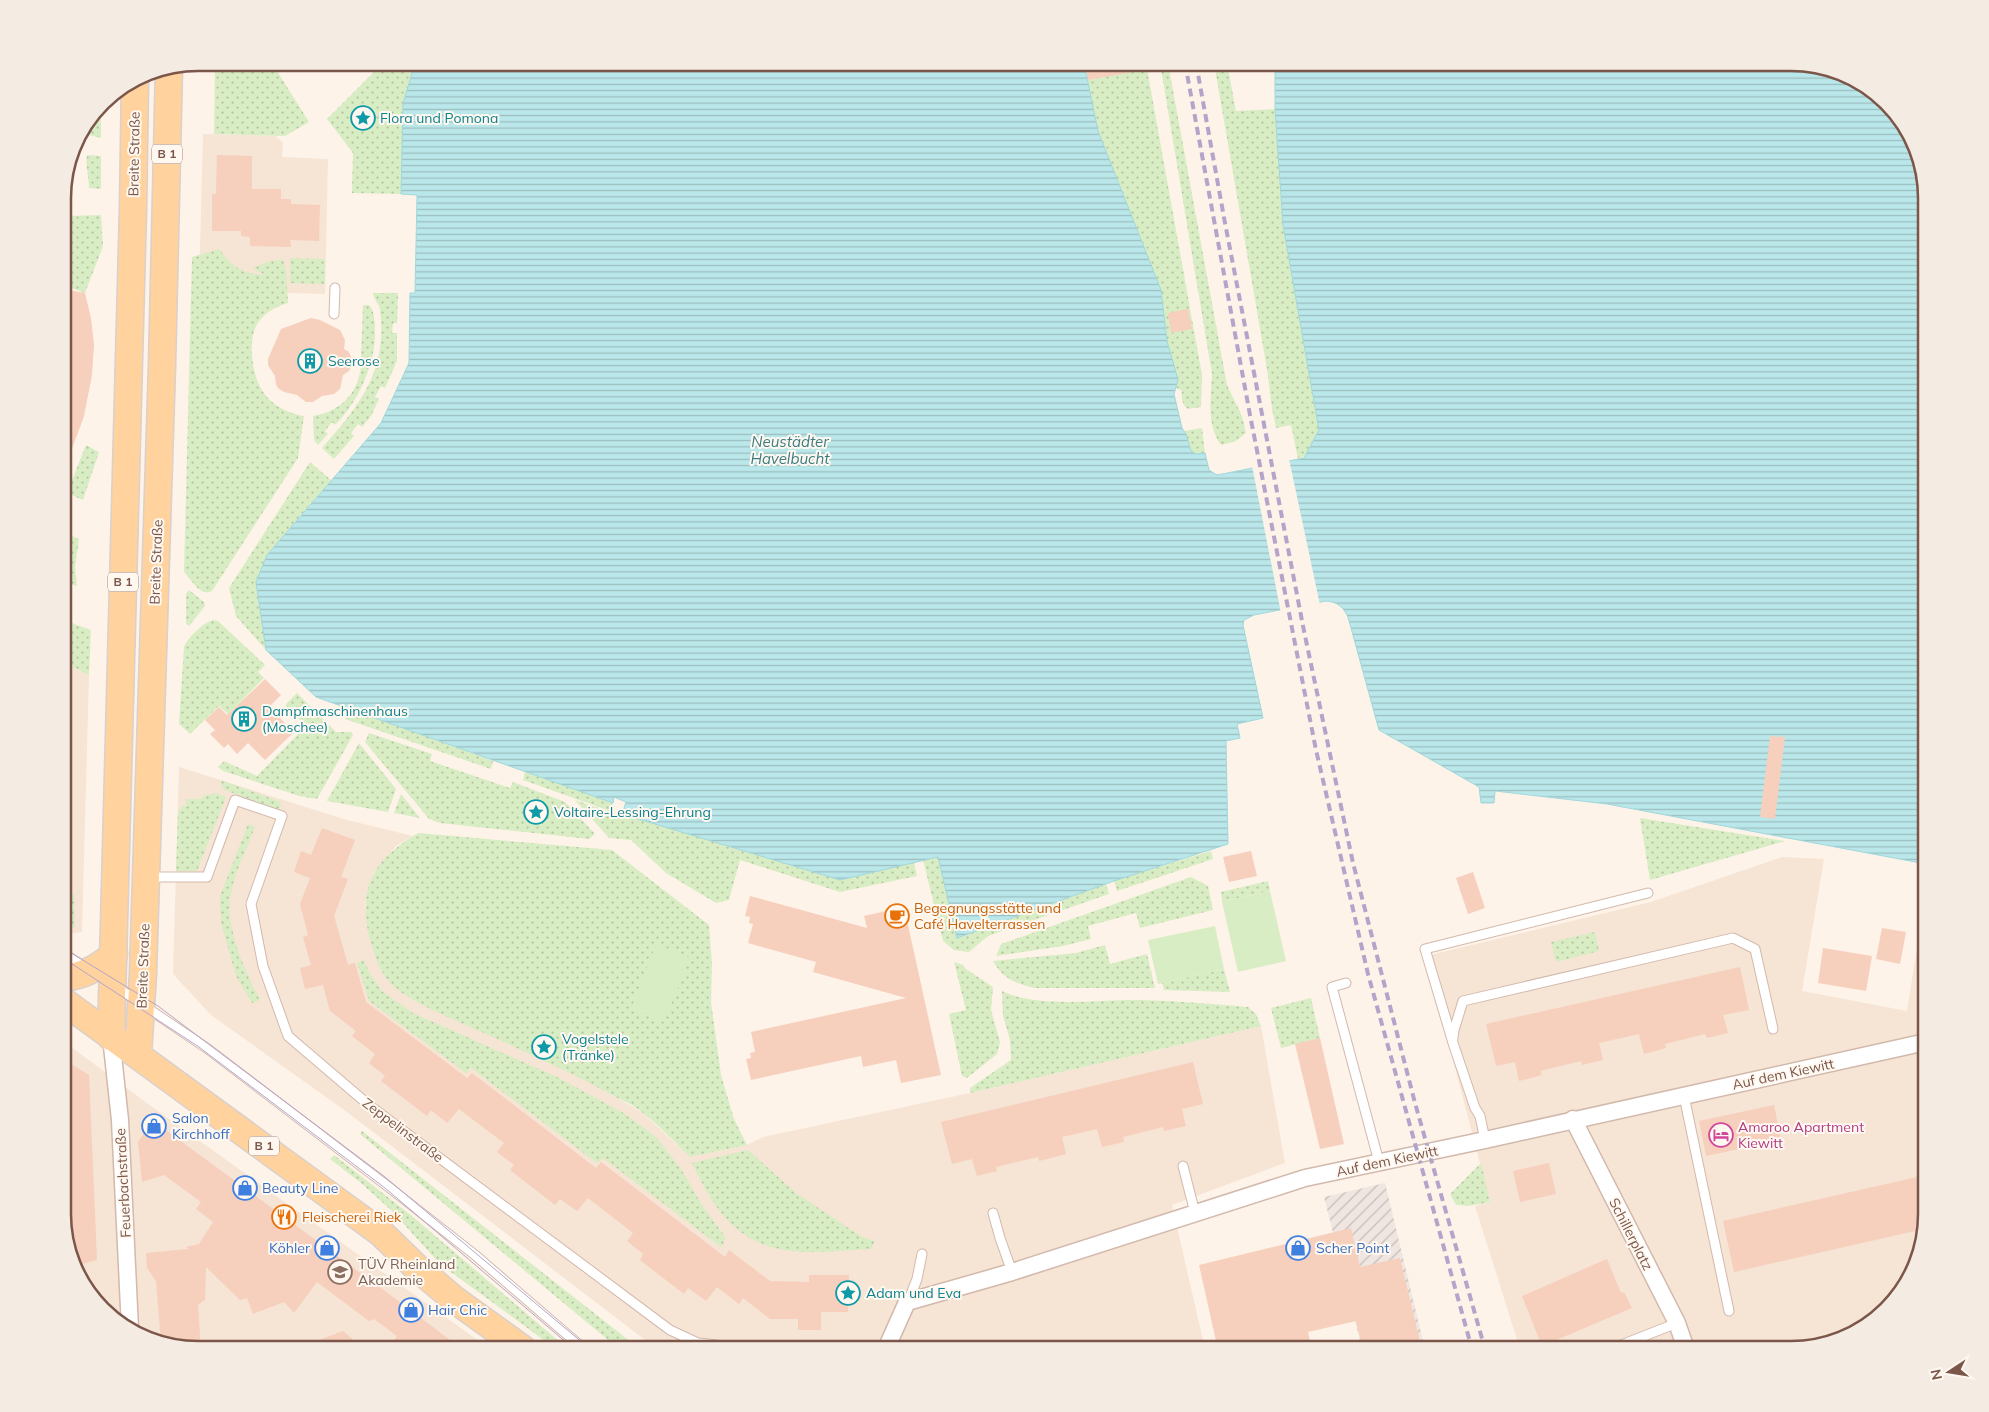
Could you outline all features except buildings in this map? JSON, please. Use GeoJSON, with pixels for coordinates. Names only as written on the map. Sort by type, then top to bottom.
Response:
{"type":"FeatureCollection","features":[{"type":"Feature","properties":{"kind":"main road","name":"Breite Straße"},"geometry":{"type":"LineString","coordinates":[[138,1055],[142,1002],[146,877],[169,75]]}},
{"type":"Feature","properties":{"kind":"main road","name":"Breite Straße"},"geometry":{"type":"LineString","coordinates":[[111,1037],[102,978],[114,954],[133,209],[134,89]]}},
{"type":"Feature","properties":{"kind":"main road"},"geometry":{"type":"LineString","coordinates":[[72,977],[102,978]]}},
{"type":"Feature","properties":{"kind":"main road"},"geometry":{"type":"LineString","coordinates":[[72,1008],[111,1037]]}},
{"type":"Feature","properties":{"kind":"main road","name":"B 1"},"geometry":{"type":"LineString","coordinates":[[111,1037],[381,1233],[416,1267],[455,1300],[510,1341]]}},
{"type":"Feature","properties":{"kind":"street","name":"Feuerbachstraße"},"geometry":{"type":"LineString","coordinates":[[111,1037],[120,1120],[130,1321]]}},
{"type":"Feature","properties":{"kind":"street","name":"Auf dem Kiewitt"},"geometry":{"type":"LineString","coordinates":[[908,1302],[1012,1272],[1305,1178],[1918,1044]]}},
{"type":"Feature","properties":{"kind":"street","name":"Schillerplatz"},"geometry":{"type":"LineString","coordinates":[[1573,1119],[1677,1323],[1683,1341]]}},
{"type":"Feature","properties":{"kind":"street"},"geometry":{"type":"LineString","coordinates":[[890,1341],[908,1302]]}},
{"type":"Feature","properties":{"kind":"lane"},"geometry":{"type":"LineString","coordinates":[[334,314],[335,288]]}},
{"type":"Feature","properties":{"kind":"lane","name":"Zeppelinstraße"},"geometry":{"type":"LineString","coordinates":[[146,877],[207,877],[235,800],[282,816],[252,904],[263,966],[288,1036],[370,1106],[670,1330],[694,1341]]}},
{"type":"Feature","properties":{"kind":"lane"},"geometry":{"type":"LineString","coordinates":[[1485,1140],[1480,1116],[1475,1108],[1453,1043],[1425,949],[1648,893]]}},
{"type":"Feature","properties":{"kind":"lane"},"geometry":{"type":"LineString","coordinates":[[1453,1043],[1454,1030],[1463,1002],[1733,938],[1755,949],[1773,1029]]}},
{"type":"Feature","properties":{"kind":"lane"},"geometry":{"type":"LineString","coordinates":[[72,959],[142,1002],[208,1049],[475,1255],[574,1341]]}},
{"type":"Feature","properties":{"kind":"lane"},"geometry":{"type":"LineString","coordinates":[[1346,983],[1332,987],[1379,1162]]}},
{"type":"Feature","properties":{"kind":"lane"},"geometry":{"type":"LineString","coordinates":[[1684,1096],[1729,1311]]}},
{"type":"Feature","properties":{"kind":"lane"},"geometry":{"type":"LineString","coordinates":[[1183,1166],[1195,1213]]}},
{"type":"Feature","properties":{"kind":"lane"},"geometry":{"type":"LineString","coordinates":[[993,1213],[1012,1272]]}},
{"type":"Feature","properties":{"kind":"lane"},"geometry":{"type":"LineString","coordinates":[[908,1302],[917,1279],[922,1254]]}},
{"type":"Feature","properties":{"kind":"lane"},"geometry":{"type":"LineString","coordinates":[[1633,1341],[1677,1323]]}},
{"type":"Feature","properties":{"kind":"shaded area"},"geometry":{"type":"Polygon","coordinates":[[[203,134],[276,136],[283,143],[282,157],[328,159],[325,294],[199,290],[203,134]]]}},
{"type":"Feature","properties":{"kind":"shaded area"},"geometry":{"type":"Polygon","coordinates":[[[72,666],[89,675],[82,932],[72,933],[72,666]]]}},
{"type":"Feature","properties":{"kind":"shaded area"},"geometry":{"type":"Polygon","coordinates":[[[179,767],[347,820],[413,836],[396,846],[374,872],[368,888],[365,905],[374,954],[404,994],[581,1077],[643,1113],[690,1157],[747,1145],[763,1137],[970,1093],[1261,1026],[1285,1163],[1172,1205],[1203,1341],[647,1341],[347,1112],[211,1015],[173,974],[179,767]]]}},
{"type":"Feature","properties":{"kind":"shaded area"},"geometry":{"type":"Polygon","coordinates":[[[1782,857],[1824,859],[1802,991],[1907,1011],[1918,942],[1917,1230],[1911,1255],[1892,1291],[1875,1309],[1847,1328],[1807,1340],[1791,1341],[1517,1341],[1475,1206],[1490,1202],[1426,956],[1651,902],[1782,857]]]}},
{"type":"Feature","properties":{"kind":"shaded area"},"geometry":{"type":"Polygon","coordinates":[[[72,1048],[479,1341],[182,1340],[157,1334],[121,1315],[97,1291],[84,1270],[74,1239],[72,1222],[72,1048]]]}},
{"type":"Feature","properties":{"kind":"shaded area"},"geometry":{"type":"Polygon","coordinates":[[[1385,1183],[1423,1341],[1360,1341],[1324,1197],[1385,1183]]]}},
{"type":"Feature","properties":{"kind":"green space"},"geometry":{"type":"Polygon","coordinates":[[[1086,71],[1148,71],[1202,375],[1201,407],[1188,409],[1182,401],[1182,391],[1175,387],[1177,380],[1167,341],[1161,290],[1098,131],[1086,71]]]}},
{"type":"Feature","properties":{"kind":"green space"},"geometry":{"type":"Polygon","coordinates":[[[1161,71],[1170,71],[1227,385],[1242,416],[1246,433],[1236,441],[1221,445],[1216,437],[1211,420],[1212,374],[1161,71]]]}},
{"type":"Feature","properties":{"kind":"green space"},"geometry":{"type":"Polygon","coordinates":[[[1215,71],[1229,71],[1236,111],[1275,109],[1283,225],[1319,430],[1309,451],[1298,459],[1291,425],[1276,428],[1215,71]]]}},
{"type":"Feature","properties":{"kind":"green space"},"geometry":{"type":"Polygon","coordinates":[[[215,72],[278,72],[309,122],[285,136],[214,134],[215,72]]]}},
{"type":"Feature","properties":{"kind":"green space"},"geometry":{"type":"Polygon","coordinates":[[[374,72],[412,72],[403,104],[401,194],[352,193],[353,153],[327,119],[374,72]]]}},
{"type":"Feature","properties":{"kind":"green space"},"geometry":{"type":"Polygon","coordinates":[[[101,116],[101,138],[88,135],[101,116]]]}},
{"type":"Feature","properties":{"kind":"green space"},"geometry":{"type":"Polygon","coordinates":[[[87,155],[101,156],[101,189],[89,188],[87,155]]]}},
{"type":"Feature","properties":{"kind":"green space"},"geometry":{"type":"Polygon","coordinates":[[[101,215],[103,246],[85,293],[72,288],[72,216],[101,215]]]}},
{"type":"Feature","properties":{"kind":"green space"},"geometry":{"type":"Polygon","coordinates":[[[220,249],[233,265],[244,271],[257,274],[265,275],[253,268],[267,262],[283,259],[286,270],[288,303],[264,315],[255,328],[252,344],[253,366],[260,387],[273,402],[292,413],[304,416],[298,458],[212,591],[204,592],[184,572],[192,257],[220,249]]]}},
{"type":"Feature","properties":{"kind":"green space"},"geometry":{"type":"Polygon","coordinates":[[[290,258],[325,259],[325,284],[290,283],[290,258]]]}},
{"type":"Feature","properties":{"kind":"green space"},"geometry":{"type":"Polygon","coordinates":[[[373,293],[398,293],[397,323],[393,323],[392,333],[397,333],[397,361],[385,388],[381,386],[375,397],[379,399],[371,416],[362,427],[358,424],[351,433],[354,436],[334,459],[322,448],[359,402],[375,369],[380,351],[380,310],[373,293]]]}},
{"type":"Feature","properties":{"kind":"green space"},"geometry":{"type":"Polygon","coordinates":[[[363,305],[369,305],[374,315],[375,339],[372,358],[361,358],[363,305]]]}},
{"type":"Feature","properties":{"kind":"green space"},"geometry":{"type":"Polygon","coordinates":[[[361,365],[370,365],[356,397],[347,412],[335,425],[332,422],[325,431],[328,434],[318,445],[314,440],[313,416],[332,410],[346,400],[356,384],[361,365]]]}},
{"type":"Feature","properties":{"kind":"green space"},"geometry":{"type":"Polygon","coordinates":[[[1202,428],[1205,453],[1196,454],[1191,451],[1184,431],[1202,428]]]}},
{"type":"Feature","properties":{"kind":"green space"},"geometry":{"type":"Polygon","coordinates":[[[86,445],[99,452],[83,500],[72,495],[72,480],[86,445]]]}},
{"type":"Feature","properties":{"kind":"green space"},"geometry":{"type":"Polygon","coordinates":[[[310,462],[331,480],[267,555],[256,582],[266,650],[236,616],[229,588],[310,462]]]}},
{"type":"Feature","properties":{"kind":"green space"},"geometry":{"type":"Polygon","coordinates":[[[72,536],[79,539],[75,567],[77,586],[72,585],[72,536]]]}},
{"type":"Feature","properties":{"kind":"green space"},"geometry":{"type":"Polygon","coordinates":[[[189,590],[204,602],[205,606],[189,626],[186,624],[186,594],[189,590]]]}},
{"type":"Feature","properties":{"kind":"green space"},"geometry":{"type":"Polygon","coordinates":[[[213,620],[218,621],[265,665],[258,672],[264,678],[229,715],[219,706],[190,734],[179,724],[184,647],[196,631],[213,620]]]}},
{"type":"Feature","properties":{"kind":"green space"},"geometry":{"type":"Polygon","coordinates":[[[72,623],[91,630],[89,675],[72,666],[72,623]]]}},
{"type":"Feature","properties":{"kind":"green space"},"geometry":{"type":"Polygon","coordinates":[[[297,693],[336,732],[351,732],[353,735],[317,799],[299,796],[223,771],[218,767],[224,761],[257,776],[306,726],[285,705],[297,693]]]}},
{"type":"Feature","properties":{"kind":"green space"},"geometry":{"type":"Polygon","coordinates":[[[349,708],[493,761],[491,769],[345,719],[349,708]]]}},
{"type":"Feature","properties":{"kind":"green space"},"geometry":{"type":"Polygon","coordinates":[[[369,733],[432,754],[430,761],[510,788],[513,782],[565,802],[595,834],[589,839],[440,823],[429,819],[365,742],[369,733]]]}},
{"type":"Feature","properties":{"kind":"green space"},"geometry":{"type":"Polygon","coordinates":[[[359,743],[396,789],[388,812],[327,801],[359,743]]]}},
{"type":"Feature","properties":{"kind":"green space"},"geometry":{"type":"Polygon","coordinates":[[[525,772],[613,803],[610,811],[523,780],[525,772]]]}},
{"type":"Feature","properties":{"kind":"green space"},"geometry":{"type":"Polygon","coordinates":[[[221,780],[281,802],[279,810],[225,790],[222,787],[221,780]]]}},
{"type":"Feature","properties":{"kind":"green space"},"geometry":{"type":"Polygon","coordinates":[[[216,793],[226,797],[197,871],[176,871],[178,810],[181,810],[181,806],[186,806],[186,799],[202,799],[203,796],[216,793]]]}},
{"type":"Feature","properties":{"kind":"green space"},"geometry":{"type":"Polygon","coordinates":[[[401,794],[420,818],[394,813],[401,794]]]}},
{"type":"Feature","properties":{"kind":"green space"},"geometry":{"type":"Polygon","coordinates":[[[575,800],[627,818],[622,814],[840,880],[914,862],[917,876],[840,892],[740,860],[729,900],[716,903],[666,873],[631,840],[609,838],[575,800]]]}},
{"type":"Feature","properties":{"kind":"green space"},"geometry":{"type":"Polygon","coordinates":[[[1640,818],[1785,841],[1650,880],[1640,818]]]}},
{"type":"Feature","properties":{"kind":"green space"},"geometry":{"type":"Polygon","coordinates":[[[248,824],[255,827],[235,877],[231,893],[230,920],[242,962],[260,1000],[252,1003],[236,976],[221,923],[220,896],[248,824]]]}},
{"type":"Feature","properties":{"kind":"green space"},"geometry":{"type":"Polygon","coordinates":[[[418,833],[612,850],[709,925],[712,963],[711,1002],[721,1075],[734,1119],[747,1145],[690,1157],[655,1123],[632,1105],[553,1065],[412,999],[391,984],[378,963],[370,940],[366,921],[368,890],[372,877],[380,865],[402,843],[418,833]]]}},
{"type":"Feature","properties":{"kind":"green space"},"geometry":{"type":"Polygon","coordinates":[[[1211,851],[1213,859],[1117,891],[1114,881],[1211,851]]]}},
{"type":"Feature","properties":{"kind":"green space"},"geometry":{"type":"Polygon","coordinates":[[[938,857],[957,938],[1106,884],[1109,894],[988,936],[969,952],[954,950],[943,941],[923,860],[938,857]]]}},
{"type":"Feature","properties":{"kind":"green space"},"geometry":{"type":"Polygon","coordinates":[[[1191,877],[1208,886],[1213,910],[1140,928],[1136,913],[1088,926],[1091,939],[1063,946],[996,956],[1001,944],[1191,877]]]}},
{"type":"Feature","properties":{"kind":"green space"},"geometry":{"type":"Polygon","coordinates":[[[1268,881],[1270,891],[1222,902],[1221,892],[1268,881]]]}},
{"type":"Feature","properties":{"kind":"green space"},"geometry":{"type":"Polygon","coordinates":[[[1270,891],[1286,961],[1238,972],[1222,902],[1270,891]]]}},
{"type":"Feature","properties":{"kind":"green space"},"geometry":{"type":"Polygon","coordinates":[[[72,894],[74,894],[75,927],[72,928],[72,894]]]}},
{"type":"Feature","properties":{"kind":"green space"},"geometry":{"type":"Polygon","coordinates":[[[1215,926],[1224,969],[1158,984],[1148,940],[1215,926]]]}},
{"type":"Feature","properties":{"kind":"green space"},"geometry":{"type":"Polygon","coordinates":[[[1595,932],[1599,951],[1556,962],[1551,942],[1595,932]]]}},
{"type":"Feature","properties":{"kind":"green space"},"geometry":{"type":"Polygon","coordinates":[[[656,944],[690,958],[664,1022],[631,1009],[656,944]]]}},
{"type":"Feature","properties":{"kind":"green space"},"geometry":{"type":"Polygon","coordinates":[[[1105,945],[1110,964],[1147,954],[1155,988],[1034,988],[1010,979],[1001,972],[993,961],[1076,953],[1105,945]]]}},
{"type":"Feature","properties":{"kind":"green space"},"geometry":{"type":"Polygon","coordinates":[[[364,960],[370,974],[383,992],[413,1013],[559,1078],[627,1115],[657,1138],[681,1169],[702,1205],[726,1238],[721,1247],[603,1158],[597,1163],[471,1068],[466,1073],[369,1001],[357,963],[364,960]]]}},
{"type":"Feature","properties":{"kind":"green space"},"geometry":{"type":"Polygon","coordinates":[[[954,962],[963,965],[993,987],[991,1010],[1000,1042],[997,1054],[967,1078],[962,1076],[949,1014],[966,1010],[954,962]]]}},
{"type":"Feature","properties":{"kind":"green space"},"geometry":{"type":"Polygon","coordinates":[[[1224,969],[1230,992],[1164,990],[1162,983],[1224,969]]]}},
{"type":"Feature","properties":{"kind":"green space"},"geometry":{"type":"Polygon","coordinates":[[[1002,991],[1017,997],[1034,1000],[1070,1002],[1142,1000],[1248,1007],[1256,1014],[1261,1026],[970,1093],[970,1088],[1011,1060],[1010,1040],[1003,1016],[1002,991]]]}},
{"type":"Feature","properties":{"kind":"green space"},"geometry":{"type":"Polygon","coordinates":[[[1311,998],[1320,1038],[1281,1048],[1271,1008],[1311,998]]]}},
{"type":"Feature","properties":{"kind":"green space"},"geometry":{"type":"Polygon","coordinates":[[[362,1131],[630,1341],[609,1341],[360,1134],[362,1131]]]}},
{"type":"Feature","properties":{"kind":"green space"},"geometry":{"type":"Polygon","coordinates":[[[748,1150],[796,1193],[862,1237],[875,1241],[871,1249],[828,1252],[788,1250],[769,1246],[751,1239],[735,1227],[711,1199],[692,1163],[748,1150]]]}},
{"type":"Feature","properties":{"kind":"green space"},"geometry":{"type":"Polygon","coordinates":[[[334,1155],[412,1216],[559,1341],[545,1341],[440,1264],[393,1212],[361,1183],[330,1159],[334,1155]]]}},
{"type":"Feature","properties":{"kind":"green space"},"geometry":{"type":"Polygon","coordinates":[[[1481,1163],[1490,1202],[1469,1206],[1456,1205],[1450,1194],[1481,1163]]]}},
{"type":"Feature","properties":{"kind":"water","name":"Neustädter Havelbucht"},"geometry":{"type":"Polygon","coordinates":[[[1086,71],[1098,131],[1161,290],[1167,341],[1178,380],[1174,394],[1182,428],[1186,434],[1191,451],[1196,454],[1205,453],[1209,470],[1217,475],[1304,458],[1319,430],[1283,225],[1275,109],[1275,71],[1791,71],[1807,72],[1847,84],[1868,97],[1892,121],[1905,142],[1917,182],[1918,862],[1607,804],[1495,791],[1494,803],[1481,803],[1479,787],[1379,730],[1348,617],[1340,606],[1326,601],[1254,615],[1244,620],[1243,625],[1263,718],[1237,724],[1240,738],[1226,741],[1228,844],[1114,881],[957,938],[938,857],[840,880],[622,814],[626,802],[614,797],[613,803],[316,697],[266,650],[256,582],[267,555],[381,423],[409,363],[410,293],[415,293],[417,195],[401,194],[403,104],[412,72],[1086,71]]]}},
{"type":"Feature","properties":{"kind":"pier"},"geometry":{"type":"Polygon","coordinates":[[[1289,459],[1320,605],[1281,613],[1252,466],[1289,459]]]}},
{"type":"Feature","properties":{"kind":"tram line"},"geometry":{"type":"LineString","coordinates":[[72,953],[158,1006],[385,1177],[580,1341]]}},
{"type":"Feature","properties":{"kind":"tram line"},"geometry":{"type":"LineString","coordinates":[[72,964],[199,1047],[385,1188],[565,1341]]}},
{"type":"Feature","properties":{"kind":"railway"},"geometry":{"type":"LineString","coordinates":[[1187,71],[1250,415],[1316,750],[1368,974],[1470,1341]]}},
{"type":"Feature","properties":{"kind":"railway"},"geometry":{"type":"LineString","coordinates":[[1198,71],[1304,631],[1353,863],[1415,1103],[1483,1341]]}},
{"type":"Feature","properties":{"kind":"place","name":"Flora und Pomona"},"geometry":{"type":"Point","coordinates":[363,118]}},
{"type":"Feature","properties":{"kind":"place","name":"Seerose"},"geometry":{"type":"Point","coordinates":[310,361]}},
{"type":"Feature","properties":{"kind":"place","name":"Dampfmaschinenhaus (Moschee)"},"geometry":{"type":"Point","coordinates":[244,719]}},
{"type":"Feature","properties":{"kind":"place","name":"Voltaire-Lessing-Ehrung"},"geometry":{"type":"Point","coordinates":[536,812]}},
{"type":"Feature","properties":{"kind":"place","name":"Begegnungsstätte und Café Havelterrassen"},"geometry":{"type":"Point","coordinates":[897,916]}},
{"type":"Feature","properties":{"kind":"place","name":"Vogelstele (Tränke)"},"geometry":{"type":"Point","coordinates":[544,1047]}},
{"type":"Feature","properties":{"kind":"place","name":"Salon Kirchhoff"},"geometry":{"type":"Point","coordinates":[154,1126]}},
{"type":"Feature","properties":{"kind":"place","name":"Amaroo Apartment Kiewitt"},"geometry":{"type":"Point","coordinates":[1721,1135]}},
{"type":"Feature","properties":{"kind":"place","name":"Beauty Line"},"geometry":{"type":"Point","coordinates":[245,1188]}},
{"type":"Feature","properties":{"kind":"place","name":"Fleischerei Riek"},"geometry":{"type":"Point","coordinates":[284,1217]}},
{"type":"Feature","properties":{"kind":"place","name":"Köhler"},"geometry":{"type":"Point","coordinates":[327,1248]}},
{"type":"Feature","properties":{"kind":"place","name":"Scher Point"},"geometry":{"type":"Point","coordinates":[1298,1248]}},
{"type":"Feature","properties":{"kind":"place","name":"TÜV Rheinland Akademie"},"geometry":{"type":"Point","coordinates":[340,1272]}},
{"type":"Feature","properties":{"kind":"place","name":"Adam und Eva"},"geometry":{"type":"Point","coordinates":[848,1293]}},
{"type":"Feature","properties":{"kind":"place","name":"Hair Chic"},"geometry":{"type":"Point","coordinates":[411,1310]}}]}
